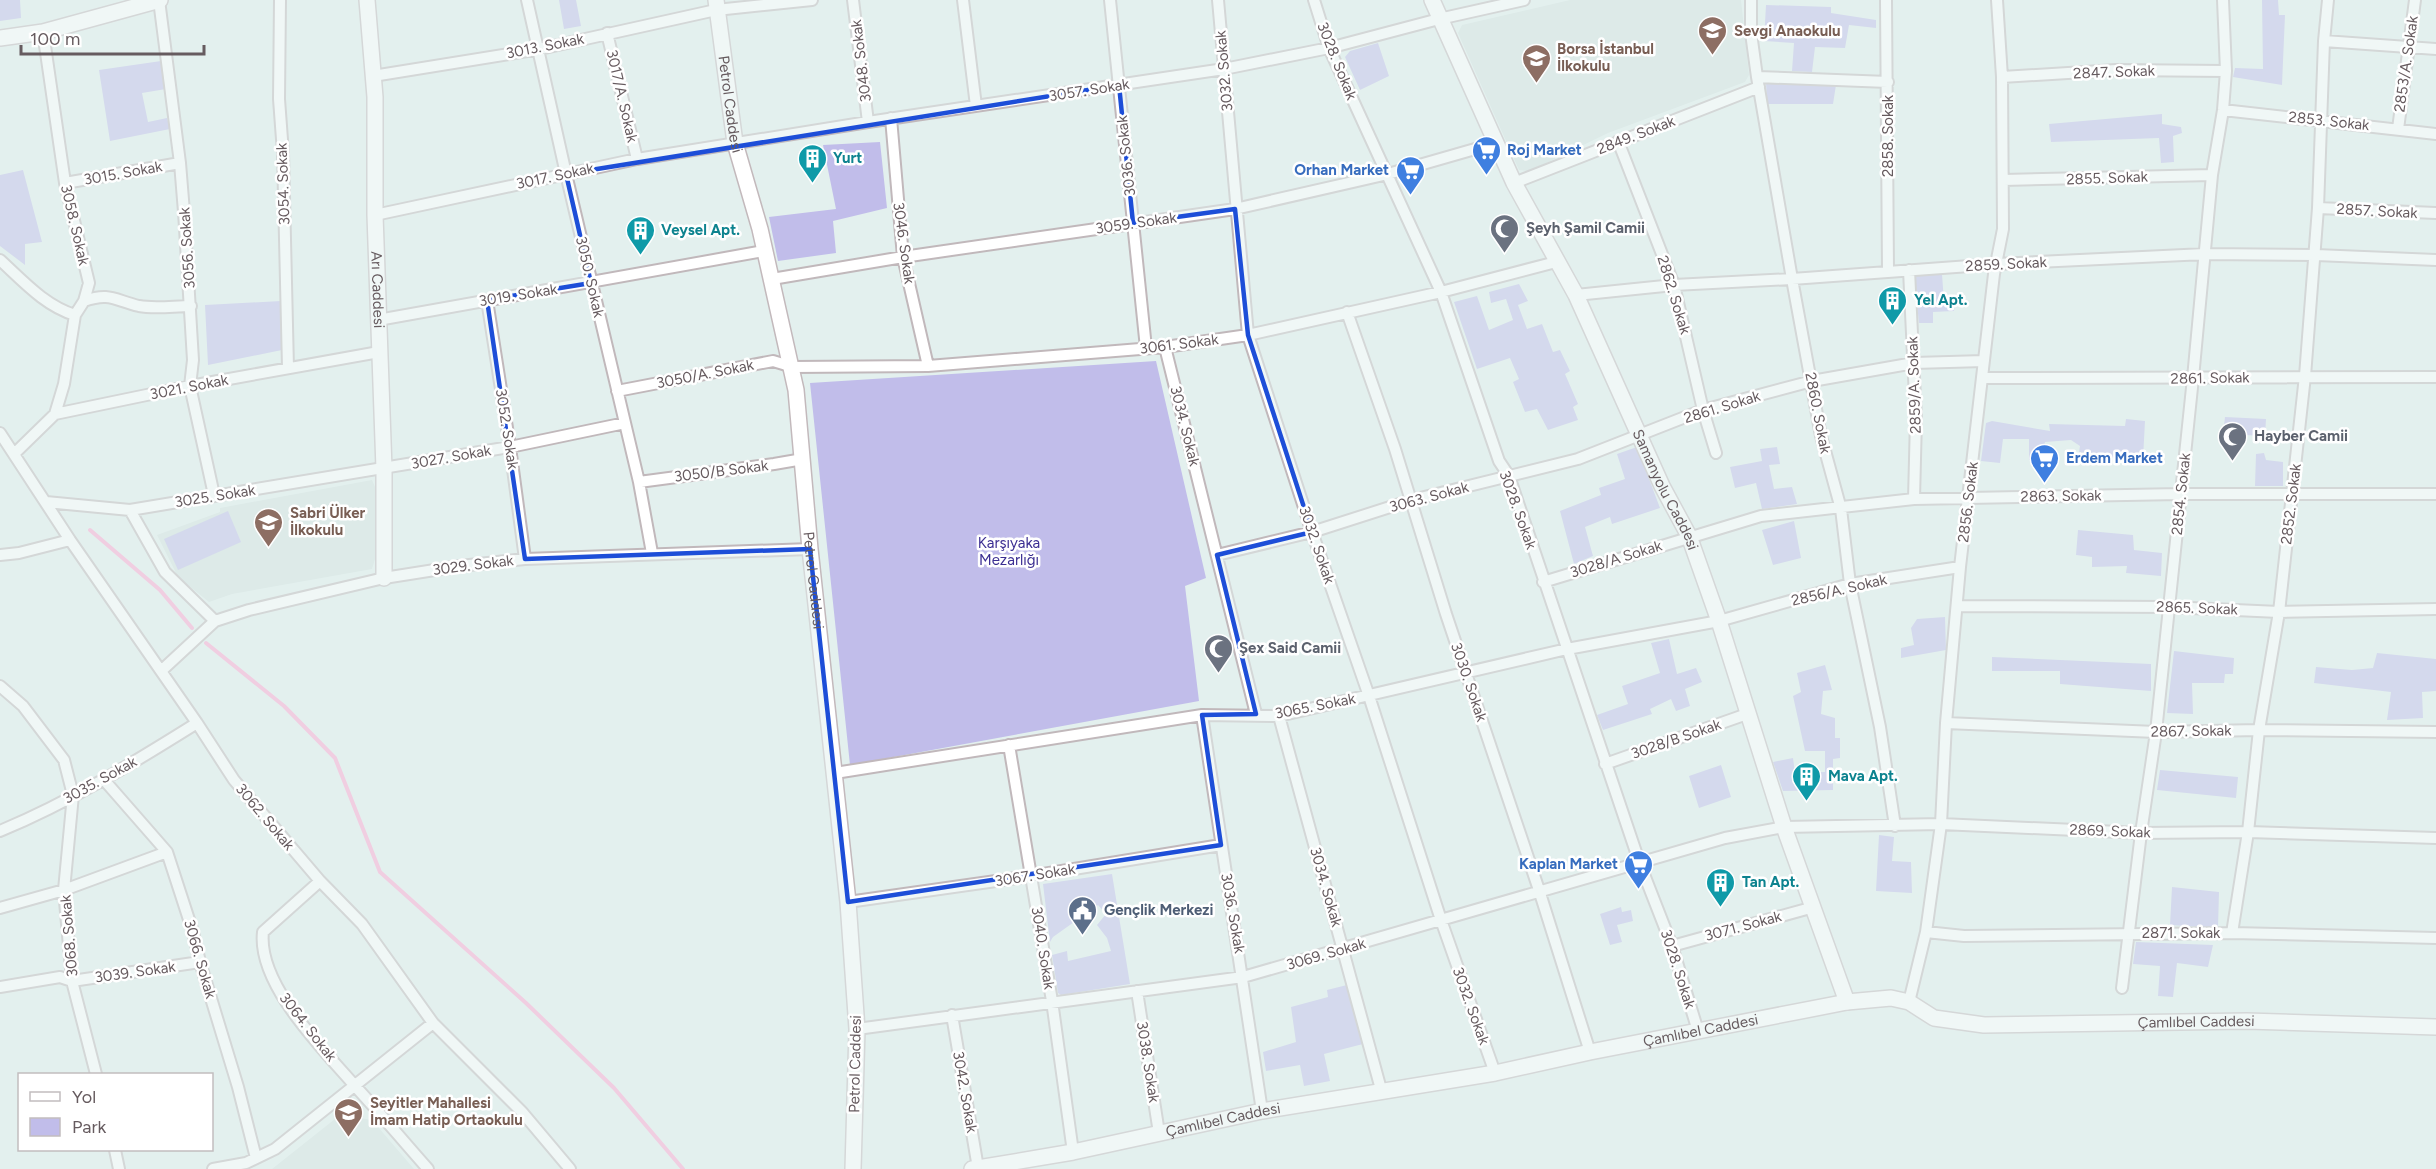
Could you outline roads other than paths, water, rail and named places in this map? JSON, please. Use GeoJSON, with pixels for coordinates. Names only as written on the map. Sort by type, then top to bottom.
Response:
{"type":"FeatureCollection","features":[{"type":"Feature","properties":{"kind":"street"},"geometry":{"type":"LineString","coordinates":[[0,38],[42,32],[159,0]]}},
{"type":"Feature","properties":{"kind":"street","name":"3056. Sokak"},"geometry":{"type":"LineString","coordinates":[[159,0],[180,163],[191,306],[193,360],[190,386],[214,495]]}},
{"type":"Feature","properties":{"kind":"street","name":"3054. Sokak"},"geometry":{"type":"LineString","coordinates":[[280,0],[279,99],[283,153],[288,368]]}},
{"type":"Feature","properties":{"kind":"street","name":"Arı Caddesi"},"geometry":{"type":"LineString","coordinates":[[367,0],[373,76],[375,214],[384,469],[384,578]]}},
{"type":"Feature","properties":{"kind":"street","name":"3050. Sokak"},"geometry":{"type":"LineString","coordinates":[[527,0],[639,482],[652,553]]}},
{"type":"Feature","properties":{"kind":"street","name":"3013. Sokak"},"geometry":{"type":"LineString","coordinates":[[373,76],[540,49],[716,5],[812,0]]}},
{"type":"Feature","properties":{"kind":"street","name":"3048. Sokak"},"geometry":{"type":"LineString","coordinates":[[853,0],[868,122]]}},
{"type":"Feature","properties":{"kind":"street"},"geometry":{"type":"LineString","coordinates":[[963,0],[976,106]]}},
{"type":"Feature","properties":{"kind":"street","name":"3036. Sokak"},"geometry":{"type":"LineString","coordinates":[[1110,0],[1146,348]]}},
{"type":"Feature","properties":{"kind":"street","name":"3032. Sokak"},"geometry":{"type":"LineString","coordinates":[[1218,0],[1248,335],[1312,532],[1369,696],[1441,920],[1495,1073]]}},
{"type":"Feature","properties":{"kind":"street","name":"3028. Sokak"},"geometry":{"type":"LineString","coordinates":[[1314,0],[1329,48],[1441,292],[1499,461],[1509,476],[1605,764],[1672,946],[1698,1031]]}},
{"type":"Feature","properties":{"kind":"street","name":"Samanyolu Caddesi"},"geometry":{"type":"LineString","coordinates":[[1432,0],[1514,183],[1576,295],[1639,435],[1689,536],[1719,621],[1784,827],[1847,1002]]}},
{"type":"Feature","properties":{"kind":"street","name":"3057. Sokak"},"geometry":{"type":"LineString","coordinates":[[735,144],[891,118],[1224,69],[1329,48],[1439,19],[1524,0]]}},
{"type":"Feature","properties":{"kind":"street","name":"2860. Sokak"},"geometry":{"type":"LineString","coordinates":[[1751,0],[1751,33],[1758,82],[1792,279],[1821,436],[1840,509],[1850,584],[1880,727],[1895,826]]}},
{"type":"Feature","properties":{"kind":"street","name":"2858. Sokak"},"geometry":{"type":"LineString","coordinates":[[1886,0],[1888,272]]}},
{"type":"Feature","properties":{"kind":"street","name":"2856. Sokak"},"geometry":{"type":"LineString","coordinates":[[1909,1002],[1926,932],[1941,824],[1946,723],[1960,567],[1984,361],[2003,229],[2002,77],[1997,0]]}},
{"type":"Feature","properties":{"kind":"street","name":"2854. Sokak"},"geometry":{"type":"LineString","coordinates":[[2122,988],[2156,732],[2212,175],[2223,110],[2226,71],[2223,0]]}},
{"type":"Feature","properties":{"kind":"street","name":"2852. Sokak"},"geometry":{"type":"LineString","coordinates":[[2232,933],[2248,832],[2259,730],[2279,612],[2293,494],[2316,255],[2324,41],[2328,0]]}},
{"type":"Feature","properties":{"kind":"street","name":"2853/A. Sokak"},"geometry":{"type":"LineString","coordinates":[[2398,129],[2415,0]]}},
{"type":"Feature","properties":{"kind":"street","name":"Petrol Caddesi"},"geometry":{"type":"LineString","coordinates":[[716,5],[735,144],[765,250],[793,367],[848,902],[857,1029],[853,1169]]}},
{"type":"Feature","properties":{"kind":"street","name":"3058. Sokak"},"geometry":{"type":"LineString","coordinates":[[42,32],[65,183],[89,283],[84,301],[75,315],[64,384],[55,414]]}},
{"type":"Feature","properties":{"kind":"street","name":"3017/A. Sokak"},"geometry":{"type":"LineString","coordinates":[[607,33],[637,159]]}},
{"type":"Feature","properties":{"kind":"street"},"geometry":{"type":"LineString","coordinates":[[2324,41],[2436,49]]}},
{"type":"Feature","properties":{"kind":"street","name":"2847. Sokak"},"geometry":{"type":"LineString","coordinates":[[2002,77],[2116,70],[2226,71]]}},
{"type":"Feature","properties":{"kind":"street","name":"2849. Sokak"},"geometry":{"type":"LineString","coordinates":[[1514,183],[1758,82],[1888,82]]}},
{"type":"Feature","properties":{"kind":"street","name":"2853. Sokak"},"geometry":{"type":"LineString","coordinates":[[2223,110],[2436,134]]}},
{"type":"Feature","properties":{"kind":"street","name":"3046. Sokak"},"geometry":{"type":"LineString","coordinates":[[891,118],[903,257],[928,366]]}},
{"type":"Feature","properties":{"kind":"street","name":"2862. Sokak"},"geometry":{"type":"LineString","coordinates":[[1618,141],[1674,285],[1703,410],[1716,453]]}},
{"type":"Feature","properties":{"kind":"street","name":"3059. Sokak"},"geometry":{"type":"LineString","coordinates":[[772,279],[903,257],[1235,209],[1388,174],[1496,143]]}},
{"type":"Feature","properties":{"kind":"street","name":"3017. Sokak"},"geometry":{"type":"LineString","coordinates":[[375,214],[637,159],[735,144]]}},
{"type":"Feature","properties":{"kind":"street","name":"3015. Sokak"},"geometry":{"type":"LineString","coordinates":[[65,183],[180,163]]}},
{"type":"Feature","properties":{"kind":"street","name":"2855. Sokak"},"geometry":{"type":"LineString","coordinates":[[2003,180],[2212,175]]}},
{"type":"Feature","properties":{"kind":"street","name":"2857. Sokak"},"geometry":{"type":"LineString","coordinates":[[2319,208],[2436,213]]}},
{"type":"Feature","properties":{"kind":"street","name":"3019. Sokak"},"geometry":{"type":"LineString","coordinates":[[378,320],[765,250]]}},
{"type":"Feature","properties":{"kind":"street","name":"2859. Sokak"},"geometry":{"type":"LineString","coordinates":[[1576,295],[1674,285],[1997,264],[2205,254],[2316,255],[2436,260]]}},
{"type":"Feature","properties":{"kind":"street"},"geometry":{"type":"LineString","coordinates":[[0,260],[31,289],[61,310],[75,315]]}},
{"type":"Feature","properties":{"kind":"street","name":"3061. Sokak"},"geometry":{"type":"LineString","coordinates":[[793,367],[928,366],[1165,347],[1248,335],[1441,292],[1556,262]]}},
{"type":"Feature","properties":{"kind":"street","name":"2859/A. Sokak"},"geometry":{"type":"LineString","coordinates":[[1909,270],[1914,363],[1914,500]]}},
{"type":"Feature","properties":{"kind":"street"},"geometry":{"type":"LineString","coordinates":[[84,301],[103,296],[139,306],[191,306]]}},
{"type":"Feature","properties":{"kind":"street","name":"3052. Sokak"},"geometry":{"type":"LineString","coordinates":[[487,300],[525,559]]}},
{"type":"Feature","properties":{"kind":"street","name":"3030. Sokak"},"geometry":{"type":"LineString","coordinates":[[1347,312],[1412,500],[1465,673],[1539,890],[1590,1052]]}},
{"type":"Feature","properties":{"kind":"street","name":"3034. Sokak"},"geometry":{"type":"LineString","coordinates":[[1165,347],[1256,714]]}},
{"type":"Feature","properties":{"kind":"street","name":"3021. Sokak"},"geometry":{"type":"LineString","coordinates":[[55,414],[190,386],[379,352]]}},
{"type":"Feature","properties":{"kind":"street","name":"3050/A. Sokak"},"geometry":{"type":"LineString","coordinates":[[617,391],[772,361],[793,367]]}},
{"type":"Feature","properties":{"kind":"street","name":"2861. Sokak"},"geometry":{"type":"LineString","coordinates":[[1639,435],[1703,410],[1812,381],[1914,363],[1984,361]]}},
{"type":"Feature","properties":{"kind":"street","name":"2861. Sokak"},"geometry":{"type":"LineString","coordinates":[[1983,378],[2436,377]]}},
{"type":"Feature","properties":{"kind":"street"},"geometry":{"type":"LineString","coordinates":[[14,454],[55,414]]}},
{"type":"Feature","properties":{"kind":"street","name":"3027. Sokak"},"geometry":{"type":"LineString","coordinates":[[384,469],[510,447],[625,423]]}},
{"type":"Feature","properties":{"kind":"street","name":"3062. Sokak"},"geometry":{"type":"LineString","coordinates":[[0,432],[70,540],[234,780],[320,881],[362,924],[433,1023],[522,1112],[570,1169]]}},
{"type":"Feature","properties":{"kind":"street","name":"3063. Sokak"},"geometry":{"type":"LineString","coordinates":[[1217,555],[1312,532],[1412,500],[1578,459],[1639,435]]}},
{"type":"Feature","properties":{"kind":"street","name":"3050/B Sokak"},"geometry":{"type":"LineString","coordinates":[[639,482],[803,459]]}},
{"type":"Feature","properties":{"kind":"street","name":"3025. Sokak"},"geometry":{"type":"LineString","coordinates":[[46,502],[130,510],[384,469]]}},
{"type":"Feature","properties":{"kind":"street","name":"2863. Sokak"},"geometry":{"type":"LineString","coordinates":[[1689,536],[1761,516],[1914,500],[2180,494],[2436,495]]}},
{"type":"Feature","properties":{"kind":"street"},"geometry":{"type":"LineString","coordinates":[[130,510],[165,572],[215,621]]}},
{"type":"Feature","properties":{"kind":"street","name":"3028/A Sokak"},"geometry":{"type":"LineString","coordinates":[[1543,582],[1689,536]]}},
{"type":"Feature","properties":{"kind":"street"},"geometry":{"type":"LineString","coordinates":[[0,555],[19,553],[70,540]]}},
{"type":"Feature","properties":{"kind":"street","name":"3029. Sokak"},"geometry":{"type":"LineString","coordinates":[[161,671],[215,621],[249,610],[384,578],[525,559],[810,549]]}},
{"type":"Feature","properties":{"kind":"street","name":"2856/A. Sokak"},"geometry":{"type":"LineString","coordinates":[[1719,621],[1850,584],[1960,567]]}},
{"type":"Feature","properties":{"kind":"street","name":"2865. Sokak"},"geometry":{"type":"LineString","coordinates":[[1958,606],[2169,607],[2279,612],[2436,609]]}},
{"type":"Feature","properties":{"kind":"street","name":"3065. Sokak"},"geometry":{"type":"LineString","coordinates":[[835,772],[1202,715],[1279,716],[1566,649],[1719,621]]}},
{"type":"Feature","properties":{"kind":"street"},"geometry":{"type":"LineString","coordinates":[[0,686],[23,706],[64,760],[73,795]]}},
{"type":"Feature","properties":{"kind":"street","name":"3028/B Sokak"},"geometry":{"type":"LineString","coordinates":[[1605,764],[1747,714]]}},
{"type":"Feature","properties":{"kind":"street","name":"3036. Sokak"},"geometry":{"type":"LineString","coordinates":[[1202,715],[1262,1111]]}},
{"type":"Feature","properties":{"kind":"street","name":"3034. Sokak"},"geometry":{"type":"LineString","coordinates":[[1279,716],[1382,1093]]}},
{"type":"Feature","properties":{"kind":"street","name":"3035. Sokak"},"geometry":{"type":"LineString","coordinates":[[0,831],[31,818],[105,780],[197,723]]}},
{"type":"Feature","properties":{"kind":"street","name":"2867. Sokak"},"geometry":{"type":"LineString","coordinates":[[1946,723],[2156,732],[2259,730],[2436,732]]}},
{"type":"Feature","properties":{"kind":"street","name":"3040. Sokak"},"geometry":{"type":"LineString","coordinates":[[1009,746],[1052,1001],[1073,1152]]}},
{"type":"Feature","properties":{"kind":"street","name":"3066. Sokak"},"geometry":{"type":"LineString","coordinates":[[105,780],[167,852],[193,932],[256,1158]]}},
{"type":"Feature","properties":{"kind":"street","name":"3068. Sokak"},"geometry":{"type":"LineString","coordinates":[[73,795],[64,890],[72,981],[96,1073]]}},
{"type":"Feature","properties":{"kind":"street","name":"2869. Sokak"},"geometry":{"type":"LineString","coordinates":[[1784,827],[1941,824],[2141,832],[2248,832],[2436,838]]}},
{"type":"Feature","properties":{"kind":"street","name":"3069. Sokak"},"geometry":{"type":"LineString","coordinates":[[857,1029],[1243,977],[1344,950],[1539,890],[1640,864],[1725,838],[1784,827]]}},
{"type":"Feature","properties":{"kind":"street","name":"3067. Sokak"},"geometry":{"type":"LineString","coordinates":[[848,902],[1031,876],[1221,845]]}},
{"type":"Feature","properties":{"kind":"street"},"geometry":{"type":"LineString","coordinates":[[0,908],[64,890],[167,852]]}},
{"type":"Feature","properties":{"kind":"street","name":"3064. Sokak"},"geometry":{"type":"LineString","coordinates":[[320,881],[263,932],[261,947],[277,987],[298,1020],[428,1169]]}},
{"type":"Feature","properties":{"kind":"street","name":"3071. Sokak"},"geometry":{"type":"LineString","coordinates":[[1672,946],[1814,907]]}},
{"type":"Feature","properties":{"kind":"street","name":"2871. Sokak"},"geometry":{"type":"LineString","coordinates":[[1926,932],[1964,936],[2232,933],[2436,938]]}},
{"type":"Feature","properties":{"kind":"street","name":"3039. Sokak"},"geometry":{"type":"LineString","coordinates":[[0,987],[60,977],[72,981],[200,962]]}},
{"type":"Feature","properties":{"kind":"street","name":"3038. Sokak"},"geometry":{"type":"LineString","coordinates":[[1137,991],[1159,1133]]}},
{"type":"Feature","properties":{"kind":"street","name":"Çamlıbel Caddesi"},"geometry":{"type":"LineString","coordinates":[[975,1168],[1073,1152],[1262,1111],[1495,1073],[1590,1052],[1847,1002],[1891,998],[1909,1002],[1934,1017],[1984,1024],[2247,1021],[2436,1027]]}},
{"type":"Feature","properties":{"kind":"street","name":"3042. Sokak"},"geometry":{"type":"LineString","coordinates":[[952,1015],[975,1168]]}},
{"type":"Feature","properties":{"kind":"street"},"geometry":{"type":"LineString","coordinates":[[213,1169],[230,1167],[275,1149],[433,1023]]}},
{"type":"Feature","properties":{"kind":"street"},"geometry":{"type":"LineString","coordinates":[[116,1151],[120,1169]]}},
{"type":"Feature","properties":{"kind":"waterway"},"geometry":{"type":"LineString","coordinates":[[90,530],[160,590],[192,628]]}},
{"type":"Feature","properties":{"kind":"waterway"},"geometry":{"type":"LineString","coordinates":[[206,643],[284,706],[335,758],[380,872],[526,1003],[614,1088],[683,1169]]}},
{"type":"Feature","properties":{"kind":"place","name":"Sevgi Anaokulu"},"geometry":{"type":"Point","coordinates":[1713,56]}},
{"type":"Feature","properties":{"kind":"place","name":"Borsa İstanbul İlkokulu"},"geometry":{"type":"Point","coordinates":[1536,84]}},
{"type":"Feature","properties":{"kind":"place","name":"Roj Market"},"geometry":{"type":"Point","coordinates":[1486,176]}},
{"type":"Feature","properties":{"kind":"place","name":"Yurt"},"geometry":{"type":"Point","coordinates":[812,184]}},
{"type":"Feature","properties":{"kind":"place","name":"Orhan Market"},"geometry":{"type":"Point","coordinates":[1410,196]}},
{"type":"Feature","properties":{"kind":"place","name":"Şeyh Şamil Camii"},"geometry":{"type":"Point","coordinates":[1505,254]}},
{"type":"Feature","properties":{"kind":"place","name":"Veysel Apt."},"geometry":{"type":"Point","coordinates":[640,256]}},
{"type":"Feature","properties":{"kind":"place","name":"Yel Apt."},"geometry":{"type":"Point","coordinates":[1893,326]}},
{"type":"Feature","properties":{"kind":"place","name":"Hayber Camii"},"geometry":{"type":"Point","coordinates":[2233,462]}},
{"type":"Feature","properties":{"kind":"place","name":"Erdem Market"},"geometry":{"type":"Point","coordinates":[2045,484]}},
{"type":"Feature","properties":{"kind":"place","name":"Sabri Ülker İlkokulu"},"geometry":{"type":"Point","coordinates":[269,548]}},
{"type":"Feature","properties":{"kind":"place","name":"Şex Said Camii"},"geometry":{"type":"Point","coordinates":[1218,674]}},
{"type":"Feature","properties":{"kind":"place","name":"Mava Apt."},"geometry":{"type":"Point","coordinates":[1807,802]}},
{"type":"Feature","properties":{"kind":"place","name":"Kaplan Market"},"geometry":{"type":"Point","coordinates":[1639,890]}},
{"type":"Feature","properties":{"kind":"place","name":"Tan Apt."},"geometry":{"type":"Point","coordinates":[1721,908]}},
{"type":"Feature","properties":{"kind":"place","name":"Gençlik Merkezi"},"geometry":{"type":"Point","coordinates":[1083,936]}},
{"type":"Feature","properties":{"kind":"place","name":"Seyitler Mahallesi İmam Hatip Ortaokulu"},"geometry":{"type":"Point","coordinates":[349,1138]}},
{"type":"Feature","properties":{"kind":"park label","name":"Karşıyaka Mezarlığı"},"geometry":{"type":"Point","coordinates":[1009,552]}}]}
